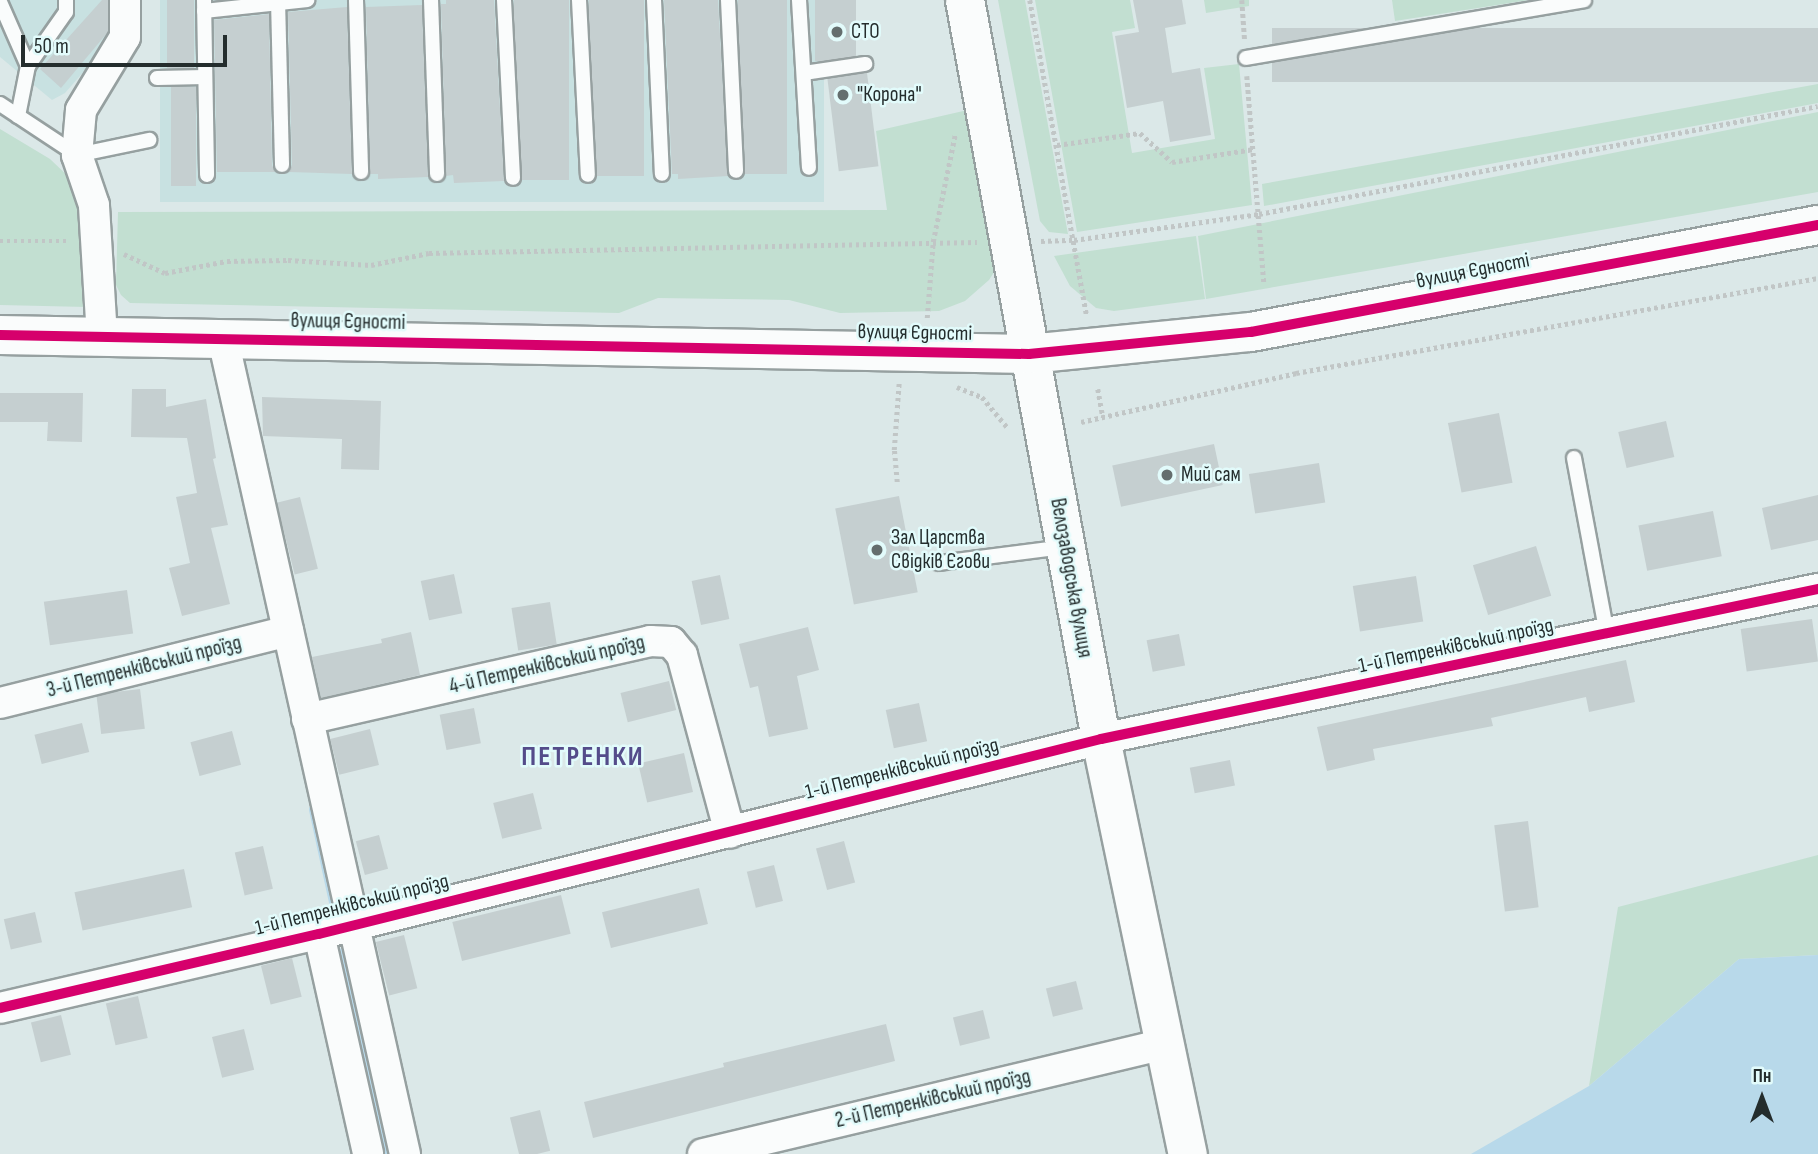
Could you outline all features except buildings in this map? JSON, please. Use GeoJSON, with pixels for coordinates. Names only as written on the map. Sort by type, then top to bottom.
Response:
{"type":"FeatureCollection","features":[{"type":"Feature","properties":{"kind":"street"},"geometry":{"type":"LineString","coordinates":[[102,337],[94,205],[77,155],[82,110],[125,37],[125,0]]}},
{"type":"Feature","properties":{"kind":"street","name":"Велозаводська вулиця"},"geometry":{"type":"LineString","coordinates":[[965,0],[1101,739],[1188,1154]]}},
{"type":"Feature","properties":{"kind":"street","name":"вулиця Єдності"},"geometry":{"type":"LineString","coordinates":[[0,335],[1029,354],[1251,332],[1818,225]]}},
{"type":"Feature","properties":{"kind":"street"},"geometry":{"type":"LineString","coordinates":[[223,339],[405,1154]]}},
{"type":"Feature","properties":{"kind":"street","name":"1-й Петренківський проїзд"},"geometry":{"type":"LineString","coordinates":[[0,1008],[318,934],[1101,739],[1818,589]]}},
{"type":"Feature","properties":{"kind":"street","name":"3-й Петренківський проїзд"},"geometry":{"type":"LineString","coordinates":[[0,703],[288,631]]}},
{"type":"Feature","properties":{"kind":"street","name":"4-й Петренківський проїзд"},"geometry":{"type":"LineString","coordinates":[[307,719],[650,641],[671,642],[682,654],[730,833]]}},
{"type":"Feature","properties":{"kind":"street"},"geometry":{"type":"LineString","coordinates":[[318,934],[368,1154]]}},
{"type":"Feature","properties":{"kind":"street","name":"2-й Петренківський проїзд"},"geometry":{"type":"LineString","coordinates":[[703,1154],[1164,1044]]}},
{"type":"Feature","properties":{"kind":"lane"},"geometry":{"type":"LineString","coordinates":[[18,116],[28,66],[66,12],[66,0]]}},
{"type":"Feature","properties":{"kind":"lane"},"geometry":{"type":"LineString","coordinates":[[207,175],[204,6],[307,0]]}},
{"type":"Feature","properties":{"kind":"lane"},"geometry":{"type":"LineString","coordinates":[[356,0],[361,172]]}},
{"type":"Feature","properties":{"kind":"lane"},"geometry":{"type":"LineString","coordinates":[[431,0],[437,174]]}},
{"type":"Feature","properties":{"kind":"lane"},"geometry":{"type":"LineString","coordinates":[[504,0],[513,178]]}},
{"type":"Feature","properties":{"kind":"lane"},"geometry":{"type":"LineString","coordinates":[[579,0],[588,175]]}},
{"type":"Feature","properties":{"kind":"lane"},"geometry":{"type":"LineString","coordinates":[[654,0],[662,174]]}},
{"type":"Feature","properties":{"kind":"lane"},"geometry":{"type":"LineString","coordinates":[[728,0],[736,171]]}},
{"type":"Feature","properties":{"kind":"lane"},"geometry":{"type":"LineString","coordinates":[[799,0],[809,167]]}},
{"type":"Feature","properties":{"kind":"lane"},"geometry":{"type":"LineString","coordinates":[[1246,58],[1556,2],[1584,0]]}},
{"type":"Feature","properties":{"kind":"lane"},"geometry":{"type":"LineString","coordinates":[[0,2],[28,66]]}},
{"type":"Feature","properties":{"kind":"lane"},"geometry":{"type":"LineString","coordinates":[[278,2],[282,165]]}},
{"type":"Feature","properties":{"kind":"lane"},"geometry":{"type":"LineString","coordinates":[[804,73],[865,64]]}},
{"type":"Feature","properties":{"kind":"lane"},"geometry":{"type":"LineString","coordinates":[[157,78],[205,77]]}},
{"type":"Feature","properties":{"kind":"lane"},"geometry":{"type":"LineString","coordinates":[[0,104],[77,155],[149,141]]}},
{"type":"Feature","properties":{"kind":"lane"},"geometry":{"type":"LineString","coordinates":[[1574,458],[1607,634]]}},
{"type":"Feature","properties":{"kind":"lane"},"geometry":{"type":"LineString","coordinates":[[939,563],[1065,547]]}},
{"type":"Feature","properties":{"kind":"path"},"geometry":{"type":"LineString","coordinates":[[1030,0],[1087,316]]}},
{"type":"Feature","properties":{"kind":"path"},"geometry":{"type":"LineString","coordinates":[[1242,0],[1244,14]]}},
{"type":"Feature","properties":{"kind":"path"},"geometry":{"type":"LineString","coordinates":[[1246,58],[1264,284]]}},
{"type":"Feature","properties":{"kind":"path"},"geometry":{"type":"LineString","coordinates":[[1041,241],[1074,240],[1259,214],[1818,106]]}},
{"type":"Feature","properties":{"kind":"path"},"geometry":{"type":"LineString","coordinates":[[927,318],[933,242],[956,133]]}},
{"type":"Feature","properties":{"kind":"path"},"geometry":{"type":"LineString","coordinates":[[1057,145],[1140,133],[1172,162],[1254,149]]}},
{"type":"Feature","properties":{"kind":"path"},"geometry":{"type":"LineString","coordinates":[[0,241],[97,242],[165,273],[227,261],[288,260],[371,265],[429,253],[979,242]]}},
{"type":"Feature","properties":{"kind":"path"},"geometry":{"type":"LineString","coordinates":[[1081,422],[1296,373],[1818,278]]}},
{"type":"Feature","properties":{"kind":"path"},"geometry":{"type":"LineString","coordinates":[[886,381],[911,381]]}},
{"type":"Feature","properties":{"kind":"path"},"geometry":{"type":"LineString","coordinates":[[897,482],[894,450],[900,381]]}},
{"type":"Feature","properties":{"kind":"path"},"geometry":{"type":"LineString","coordinates":[[953,385],[982,397],[1005,420],[1010,431]]}},
{"type":"Feature","properties":{"kind":"path"},"geometry":{"type":"LineString","coordinates":[[1098,389],[1103,417]]}},
{"type":"Feature","properties":{"kind":"shaded area"},"geometry":{"type":"Polygon","coordinates":[[[0,0],[114,0],[115,36],[65,93],[52,100],[0,57],[0,0]]]}},
{"type":"Feature","properties":{"kind":"shaded area"},"geometry":{"type":"Polygon","coordinates":[[[160,0],[824,0],[824,202],[160,202],[160,0]]]}},
{"type":"Feature","properties":{"kind":"shaded area"},"geometry":{"type":"Polygon","coordinates":[[[1818,955],[1818,1154],[1471,1154],[1589,1086],[1739,959],[1818,955]]]}},
{"type":"Feature","properties":{"kind":"green space"},"geometry":{"type":"Polygon","coordinates":[[[998,0],[1025,0],[1068,234],[1049,232],[1040,221],[998,0]]]}},
{"type":"Feature","properties":{"kind":"green space"},"geometry":{"type":"Polygon","coordinates":[[[1035,0],[1130,0],[1135,28],[1112,32],[1132,153],[1215,139],[1204,68],[1239,64],[1252,205],[1077,232],[1035,0]]]}},
{"type":"Feature","properties":{"kind":"green space"},"geometry":{"type":"Polygon","coordinates":[[[1204,0],[1249,0],[1249,6],[1206,13],[1204,0]]]}},
{"type":"Feature","properties":{"kind":"green space"},"geometry":{"type":"Polygon","coordinates":[[[1392,0],[1529,0],[1395,21],[1392,0]]]}},
{"type":"Feature","properties":{"kind":"green space"},"geometry":{"type":"Polygon","coordinates":[[[1818,84],[1818,103],[1264,206],[1262,184],[1818,84]]]}},
{"type":"Feature","properties":{"kind":"green space"},"geometry":{"type":"Polygon","coordinates":[[[972,109],[998,266],[989,280],[965,301],[939,311],[840,313],[789,300],[658,298],[619,313],[130,303],[121,295],[116,285],[118,212],[887,210],[876,131],[972,109]]]}},
{"type":"Feature","properties":{"kind":"green space"},"geometry":{"type":"Polygon","coordinates":[[[1818,112],[1818,192],[1206,299],[1198,236],[1818,112]]]}},
{"type":"Feature","properties":{"kind":"green space"},"geometry":{"type":"Polygon","coordinates":[[[0,129],[50,159],[71,179],[79,205],[87,307],[0,305],[0,129]]]}},
{"type":"Feature","properties":{"kind":"green space"},"geometry":{"type":"Polygon","coordinates":[[[1196,236],[1205,299],[1114,311],[1096,308],[1070,286],[1054,256],[1196,236]]]}},
{"type":"Feature","properties":{"kind":"green space"},"geometry":{"type":"Polygon","coordinates":[[[1818,855],[1818,955],[1739,959],[1589,1086],[1618,907],[1818,855]]]}},
{"type":"Feature","properties":{"kind":"waterway"},"geometry":{"type":"LineString","coordinates":[[313,810],[334,907]]}},
{"type":"Feature","properties":{"kind":"waterway"},"geometry":{"type":"LineString","coordinates":[[344,951],[388,1154]]}},
{"type":"Feature","properties":{"kind":"cycle path"},"geometry":{"type":"LineString","coordinates":[[0,335],[1029,354],[1251,332],[1818,225]]}},
{"type":"Feature","properties":{"kind":"cycle path"},"geometry":{"type":"LineString","coordinates":[[0,1008],[319,934],[1101,739],[1818,589]]}},
{"type":"Feature","properties":{"kind":"place","name":"СТО"},"geometry":{"type":"Point","coordinates":[837,32]}},
{"type":"Feature","properties":{"kind":"place","name":"\"Корона\""},"geometry":{"type":"Point","coordinates":[843,95]}},
{"type":"Feature","properties":{"kind":"place","name":"Мий сам"},"geometry":{"type":"Point","coordinates":[1167,475]}},
{"type":"Feature","properties":{"kind":"place","name":"Зал Царства Свідків Єгови"},"geometry":{"type":"Point","coordinates":[877,550]}},
{"type":"Feature","properties":{"kind":"district","name":"ПЕТРЕНКИ"},"geometry":{"type":"Point","coordinates":[583,757]}}]}
